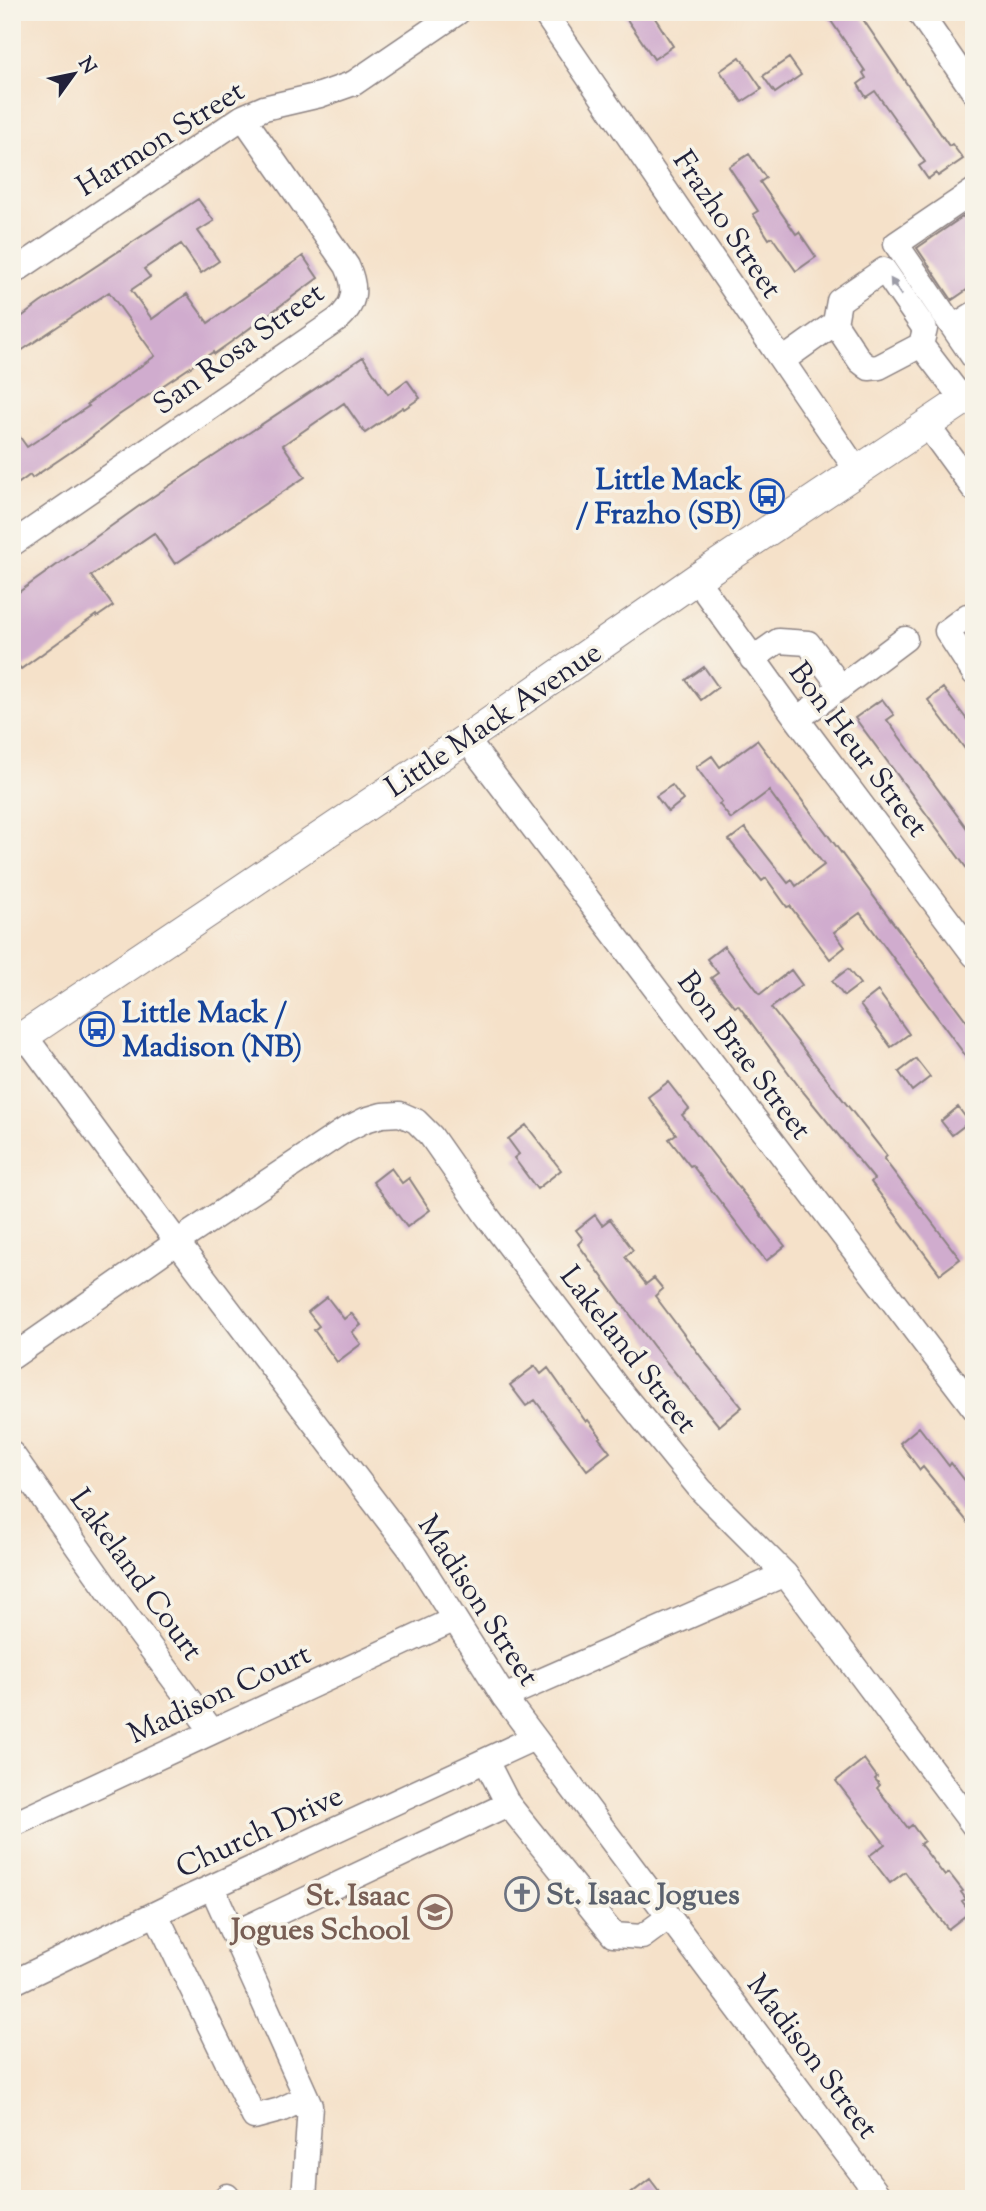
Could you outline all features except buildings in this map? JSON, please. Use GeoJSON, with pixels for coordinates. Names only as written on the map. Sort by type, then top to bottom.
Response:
{"type":"FeatureCollection","features":[{"type":"Feature","properties":{"kind":"main road","name":"Little Mack Avenue"},"geometry":{"type":"LineString","coordinates":[[18,1040],[466,739],[696,579],[968,396]]}},
{"type":"Feature","properties":{"kind":"street","name":"Harmon Street"},"geometry":{"type":"LineString","coordinates":[[12,273],[243,117],[264,108],[320,95],[354,83],[458,12]]}},
{"type":"Feature","properties":{"kind":"street","name":"Frazho Street"},"geometry":{"type":"LineString","coordinates":[[544,12],[858,472]]}},
{"type":"Feature","properties":{"kind":"street"},"geometry":{"type":"LineString","coordinates":[[919,12],[974,92]]}},
{"type":"Feature","properties":{"kind":"street","name":"San Rosa Street"},"geometry":{"type":"LineString","coordinates":[[12,544],[337,320],[352,304],[355,289],[347,266],[243,117]]}},
{"type":"Feature","properties":{"kind":"street"},"geometry":{"type":"LineString","coordinates":[[974,191],[897,244],[963,321],[974,358]]}},
{"type":"Feature","properties":{"kind":"street"},"geometry":{"type":"LineString","coordinates":[[783,360],[835,323],[839,301],[884,270],[925,329],[921,345],[879,367],[869,368],[860,360],[835,323]]}},
{"type":"Feature","properties":{"kind":"street"},"geometry":{"type":"LineString","coordinates":[[921,345],[968,396]]}},
{"type":"Feature","properties":{"kind":"street"},"geometry":{"type":"LineString","coordinates":[[927,425],[974,489]]}},
{"type":"Feature","properties":{"kind":"street","name":"Bon Heur Street"},"geometry":{"type":"LineString","coordinates":[[696,579],[752,659],[974,955]]}},
{"type":"Feature","properties":{"kind":"street"},"geometry":{"type":"LineString","coordinates":[[967,616],[947,631],[974,673]]}},
{"type":"Feature","properties":{"kind":"street"},"geometry":{"type":"LineString","coordinates":[[797,719],[905,639]]}},
{"type":"Feature","properties":{"kind":"street"},"geometry":{"type":"LineString","coordinates":[[752,659],[778,641],[808,643],[841,687]]}},
{"type":"Feature","properties":{"kind":"street","name":"Bon Brae Street"},"geometry":{"type":"LineString","coordinates":[[466,739],[974,1408]]}},
{"type":"Feature","properties":{"kind":"street","name":"Madison Street"},"geometry":{"type":"LineString","coordinates":[[18,1040],[177,1242],[411,1550],[503,1697],[881,2199]]}},
{"type":"Feature","properties":{"kind":"street","name":"Lakeland Street"},"geometry":{"type":"LineString","coordinates":[[177,1242],[299,1160],[365,1120],[400,1114],[416,1121],[431,1136],[487,1216],[616,1386],[701,1490],[785,1574],[974,1826]]}},
{"type":"Feature","properties":{"kind":"street"},"geometry":{"type":"LineString","coordinates":[[12,1357],[177,1242]]}},
{"type":"Feature","properties":{"kind":"street","name":"Lakeland Court"},"geometry":{"type":"LineString","coordinates":[[12,1454],[212,1731]]}},
{"type":"Feature","properties":{"kind":"street"},"geometry":{"type":"LineString","coordinates":[[503,1697],[785,1574]]}},
{"type":"Feature","properties":{"kind":"street","name":"Madison Court"},"geometry":{"type":"LineString","coordinates":[[12,1825],[453,1620]]}},
{"type":"Feature","properties":{"kind":"street","name":"Church Drive"},"geometry":{"type":"LineString","coordinates":[[12,1983],[534,1738]]}},
{"type":"Feature","properties":{"kind":"street"},"geometry":{"type":"LineString","coordinates":[[486,1760],[509,1804],[613,1934],[642,1937],[669,1917]]}},
{"type":"Feature","properties":{"kind":"street"},"geometry":{"type":"LineString","coordinates":[[233,1934],[509,1804]]}},
{"type":"Feature","properties":{"kind":"street"},"geometry":{"type":"LineString","coordinates":[[212,1887],[310,2105],[304,2199]]}},
{"type":"Feature","properties":{"kind":"street"},"geometry":{"type":"LineString","coordinates":[[156,1914],[254,2117],[280,2110],[306,2098]]}},
{"type":"Feature","properties":{"kind":"place","name":"Little Mack / Frazho (SB)"},"geometry":{"type":"Point","coordinates":[767,496]}},
{"type":"Feature","properties":{"kind":"place","name":"Little Mack / Madison (NB)"},"geometry":{"type":"Point","coordinates":[97,1029]}},
{"type":"Feature","properties":{"kind":"place","name":"St. Isaac Jogues"},"geometry":{"type":"Point","coordinates":[522,1894]}},
{"type":"Feature","properties":{"kind":"place","name":"St. Isaac Jogues School"},"geometry":{"type":"Point","coordinates":[435,1912]}}]}
